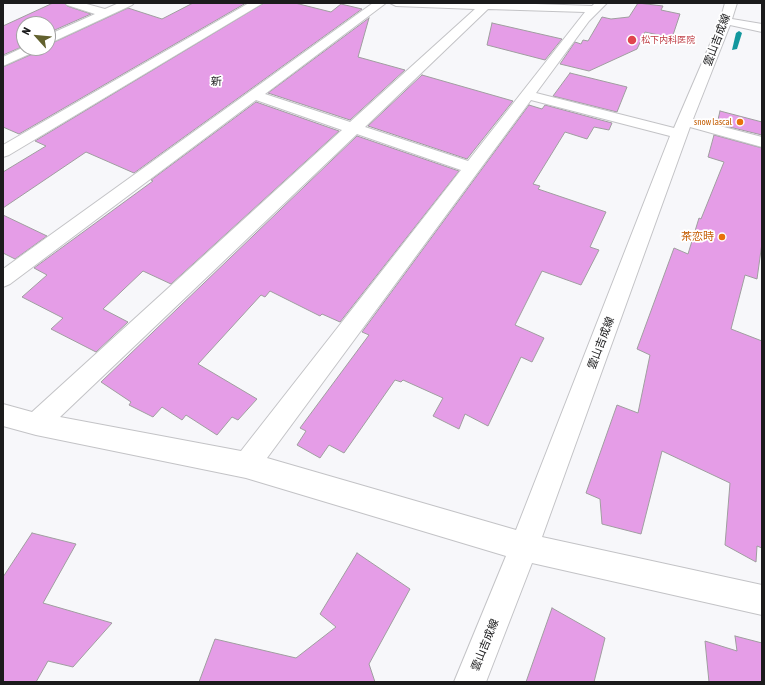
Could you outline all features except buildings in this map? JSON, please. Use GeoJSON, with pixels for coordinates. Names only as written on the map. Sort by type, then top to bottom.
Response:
{"type":"FeatureCollection","features":[{"type":"Feature","properties":{"kind":"street"},"geometry":{"type":"LineString","coordinates":[[71,3],[105,13]]}},
{"type":"Feature","properties":{"kind":"street"},"geometry":{"type":"LineString","coordinates":[[56,36],[128,3]]}},
{"type":"Feature","properties":{"kind":"street"},"geometry":{"type":"LineString","coordinates":[[3,152],[257,3]]}},
{"type":"Feature","properties":{"kind":"street"},"geometry":{"type":"LineString","coordinates":[[3,279],[380,3]]}},
{"type":"Feature","properties":{"kind":"street"},"geometry":{"type":"LineString","coordinates":[[396,3],[485,6],[597,6]]}},
{"type":"Feature","properties":{"kind":"street"},"geometry":{"type":"LineString","coordinates":[[36,424],[485,6]]}},
{"type":"Feature","properties":{"kind":"street"},"geometry":{"type":"LineString","coordinates":[[246,465],[527,95],[597,6]]}},
{"type":"Feature","properties":{"kind":"street"},"geometry":{"type":"LineString","coordinates":[[728,12],[762,28]]}},
{"type":"Feature","properties":{"kind":"street","name":"雲山吉成線"},"geometry":{"type":"LineString","coordinates":[[470,682],[524,547],[682,128],[728,12]]}},
{"type":"Feature","properties":{"kind":"street"},"geometry":{"type":"LineString","coordinates":[[3,62],[16,56]]}},
{"type":"Feature","properties":{"kind":"street"},"geometry":{"type":"LineString","coordinates":[[254,95],[472,168]]}},
{"type":"Feature","properties":{"kind":"street"},"geometry":{"type":"LineString","coordinates":[[527,95],[682,128],[762,142]]}},
{"type":"Feature","properties":{"kind":"street"},"geometry":{"type":"LineString","coordinates":[[3,415],[36,424],[246,465],[524,547],[762,600]]}},
{"type":"Feature","properties":{"kind":"waterway"},"geometry":{"type":"LineString","coordinates":[[734,49],[739,33]]}},
{"type":"Feature","properties":{"kind":"place","name":"松下内科医院"},"geometry":{"type":"Point","coordinates":[632,40]}},
{"type":"Feature","properties":{"kind":"place","name":"snow lascal"},"geometry":{"type":"Point","coordinates":[740,122]}},
{"type":"Feature","properties":{"kind":"place","name":"茶恋時"},"geometry":{"type":"Point","coordinates":[722,237]}},
{"type":"Feature","properties":{"kind":"district","name":"新"},"geometry":{"type":"Point","coordinates":[216,82]}}]}
